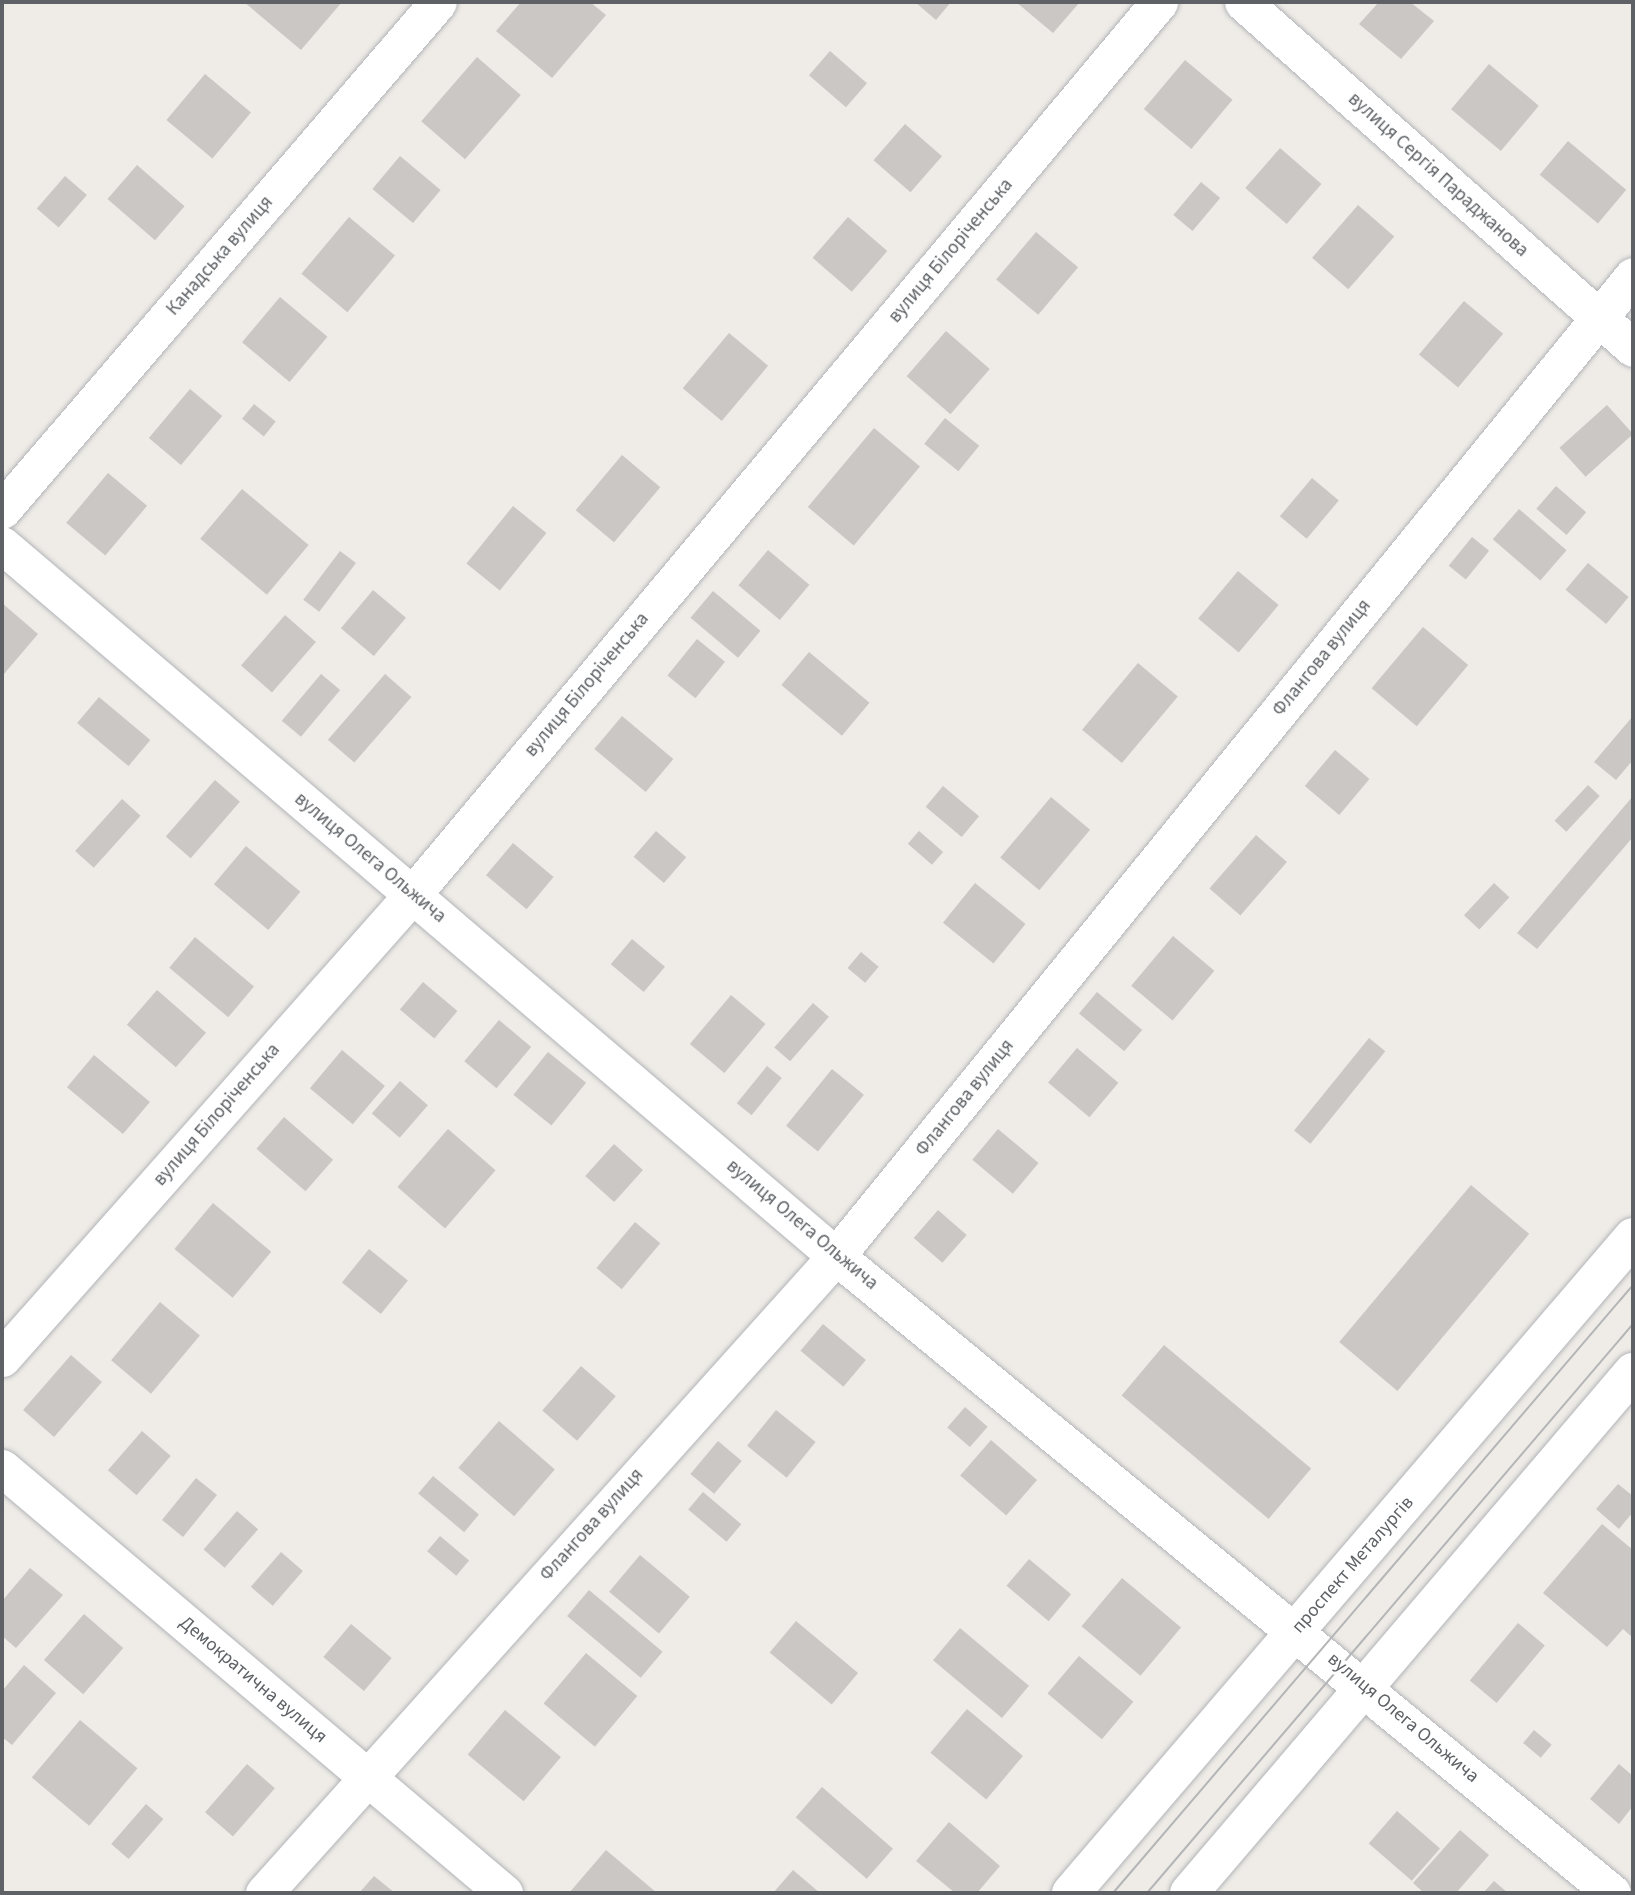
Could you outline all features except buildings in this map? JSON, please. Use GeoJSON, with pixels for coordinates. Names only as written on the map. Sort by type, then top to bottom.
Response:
{"type":"FeatureCollection","features":[{"type":"Feature","properties":{"kind":"main road","name":"проспект Металургів"},"geometry":{"type":"LineString","coordinates":[[1071,1893],[1633,1237]]}},
{"type":"Feature","properties":{"kind":"main road"},"geometry":{"type":"LineString","coordinates":[[1189,1893],[1633,1373]]}},
{"type":"Feature","properties":{"kind":"street","name":"Канадська вулиця"},"geometry":{"type":"LineString","coordinates":[[2,510],[438,2]]}},
{"type":"Feature","properties":{"kind":"street","name":"вулиця Білоріченська"},"geometry":{"type":"LineString","coordinates":[[2,1358],[413,894],[1159,2]]}},
{"type":"Feature","properties":{"kind":"street","name":"вулиця Сергія Параджанова"},"geometry":{"type":"LineString","coordinates":[[1243,2],[1633,348]]}},
{"type":"Feature","properties":{"kind":"street","name":"Флангова вулиця"},"geometry":{"type":"LineString","coordinates":[[264,1893],[365,1775],[836,1256],[1633,275]]}},
{"type":"Feature","properties":{"kind":"street","name":"вулиця Олега Ольжича"},"geometry":{"type":"LineString","coordinates":[[2,545],[836,1256],[1298,1629],[1612,1893]]}},
{"type":"Feature","properties":{"kind":"street","name":"Демократична вулиця"},"geometry":{"type":"LineString","coordinates":[[2,1468],[504,1893]]}},
{"type":"Feature","properties":{"kind":"tram line"},"geometry":{"type":"LineString","coordinates":[[1113,1893],[1633,1285]]}},
{"type":"Feature","properties":{"kind":"tram line"},"geometry":{"type":"LineString","coordinates":[[1147,1893],[1633,1324]]}}]}
